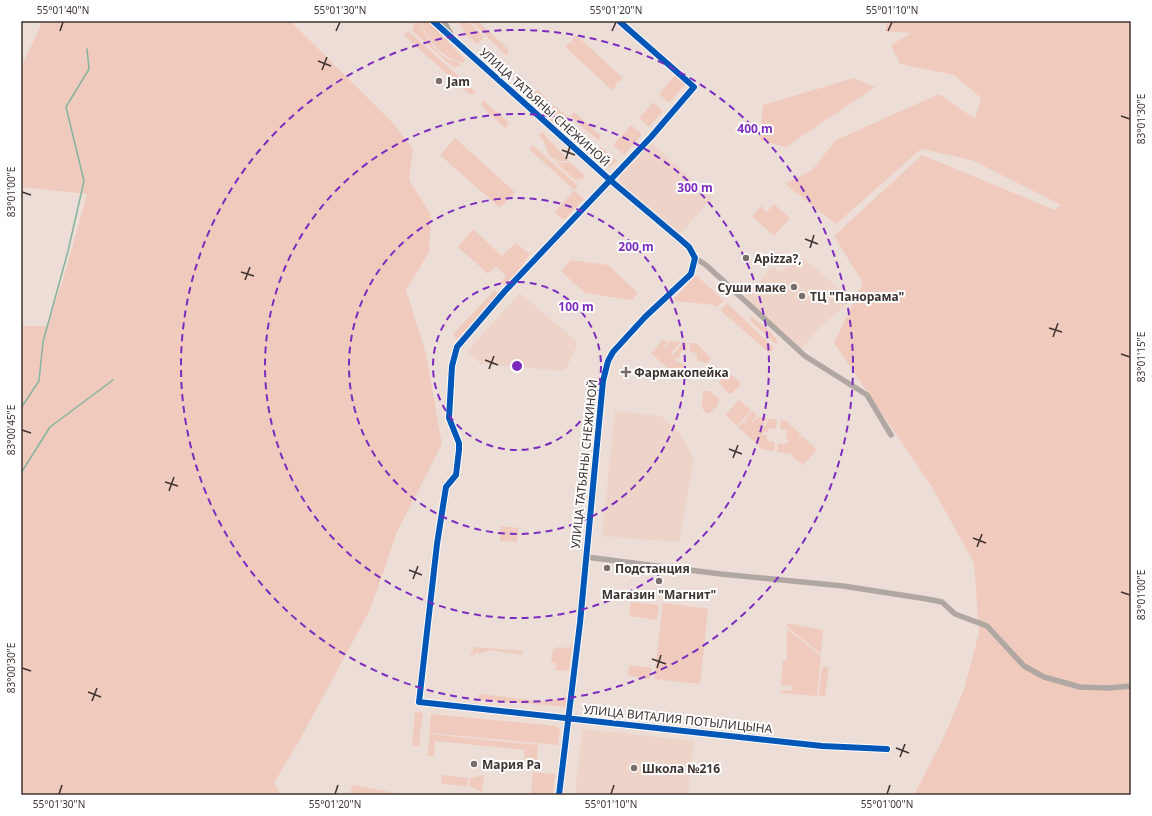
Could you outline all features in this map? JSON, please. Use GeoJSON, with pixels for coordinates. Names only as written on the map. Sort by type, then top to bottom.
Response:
{"type":"FeatureCollection","features":[{"type":"Feature","properties":{"kind":"street","name":"УЛИЦА ТАТЬЯНЫ СНЕЖИНОЙ"},"geometry":{"type":"LineString","coordinates":[[433,21],[610,180],[684,243],[696,258],[694,268],[690,274],[645,317],[613,352],[608,361],[603,380],[586,557],[559,795]]}},
{"type":"Feature","properties":{"kind":"street","name":"УЛИЦА ТАТЬЯНЫ СНЕЖИНОЙ"},"geometry":{"type":"LineString","coordinates":[[443,21],[452,37]]}},
{"type":"Feature","properties":{"kind":"street"},"geometry":{"type":"LineString","coordinates":[[610,180],[694,87],[619,21]]}},
{"type":"Feature","properties":{"kind":"street","name":"УЛИЦА ВИТАЛИЯ ПОТЫЛИЦЫНА"},"geometry":{"type":"LineString","coordinates":[[610,180],[505,291],[457,347],[452,366],[449,418],[459,443],[459,450],[456,475],[446,487],[437,544],[419,702],[822,746],[887,749]]}},
{"type":"Feature","properties":{"kind":"street"},"geometry":{"type":"LineString","coordinates":[[696,258],[706,265],[805,356],[867,396],[891,435]]}},
{"type":"Feature","properties":{"kind":"street"},"geometry":{"type":"LineString","coordinates":[[586,557],[721,574],[843,586],[942,602],[955,614],[987,626],[1024,666],[1044,677],[1080,687],[1108,688],[1131,686]]}},
{"type":"Feature","properties":{"kind":"shaded area"},"geometry":{"type":"Polygon","coordinates":[[[41,21],[290,21],[391,121],[413,149],[409,180],[431,215],[429,252],[406,290],[426,354],[442,444],[397,532],[370,610],[299,741],[274,783],[281,795],[21,795],[21,326],[47,326],[65,273],[87,194],[21,187],[21,68],[40,27],[41,21]]]}},
{"type":"Feature","properties":{"kind":"shaded area"},"geometry":{"type":"Polygon","coordinates":[[[415,21],[420,21],[433,47],[441,55],[458,62],[461,64],[460,66],[452,67],[412,31],[415,21]]]}},
{"type":"Feature","properties":{"kind":"shaded area"},"geometry":{"type":"Polygon","coordinates":[[[421,21],[429,21],[465,60],[463,63],[447,56],[437,48],[427,35],[421,21]]]}},
{"type":"Feature","properties":{"kind":"shaded area"},"geometry":{"type":"Polygon","coordinates":[[[459,21],[467,21],[484,37],[477,44],[468,36],[467,37],[459,21]]]}},
{"type":"Feature","properties":{"kind":"shaded area"},"geometry":{"type":"Polygon","coordinates":[[[471,21],[478,21],[508,49],[508,55],[507,56],[471,21]]]}},
{"type":"Feature","properties":{"kind":"shaded area"},"geometry":{"type":"Polygon","coordinates":[[[887,21],[1131,21],[1131,795],[914,795],[943,739],[964,689],[979,633],[974,563],[932,487],[834,343],[863,283],[834,236],[922,155],[1055,210],[1061,205],[972,160],[921,149],[836,224],[785,184],[812,170],[836,140],[939,94],[975,119],[981,98],[954,75],[900,64],[891,45],[911,33],[885,31],[887,21]]]}},
{"type":"Feature","properties":{"kind":"shaded area"},"geometry":{"type":"Polygon","coordinates":[[[408,31],[476,92],[474,94],[469,94],[404,35],[408,31]]]}},
{"type":"Feature","properties":{"kind":"shaded area"},"geometry":{"type":"Polygon","coordinates":[[[576,35],[623,78],[618,83],[615,81],[617,85],[612,90],[565,47],[570,42],[574,45],[571,41],[576,35]]]}},
{"type":"Feature","properties":{"kind":"shaded area"},"geometry":{"type":"Polygon","coordinates":[[[676,74],[687,83],[669,103],[659,94],[676,74]]]}},
{"type":"Feature","properties":{"kind":"shaded area"},"geometry":{"type":"Polygon","coordinates":[[[854,78],[875,87],[786,147],[760,140],[763,105],[854,78]]]}},
{"type":"Feature","properties":{"kind":"shaded area"},"geometry":{"type":"Polygon","coordinates":[[[538,90],[553,106],[554,105],[570,119],[562,130],[524,96],[529,91],[532,93],[538,90]]]}},
{"type":"Feature","properties":{"kind":"shaded area"},"geometry":{"type":"Polygon","coordinates":[[[483,100],[509,123],[505,128],[482,107],[481,103],[483,100]]]}},
{"type":"Feature","properties":{"kind":"shaded area"},"geometry":{"type":"Polygon","coordinates":[[[653,102],[663,111],[649,127],[639,118],[653,102]]]}},
{"type":"Feature","properties":{"kind":"shaded area"},"geometry":{"type":"Polygon","coordinates":[[[574,112],[601,136],[598,140],[570,116],[574,112]]]}},
{"type":"Feature","properties":{"kind":"shaded area"},"geometry":{"type":"Polygon","coordinates":[[[631,125],[642,134],[624,155],[613,145],[631,125]]]}},
{"type":"Feature","properties":{"kind":"shaded area"},"geometry":{"type":"Polygon","coordinates":[[[568,126],[577,138],[588,144],[589,149],[586,152],[563,131],[568,126]]]}},
{"type":"Feature","properties":{"kind":"shaded area"},"geometry":{"type":"Polygon","coordinates":[[[542,132],[569,161],[558,161],[549,156],[544,142],[539,135],[542,132]]]}},
{"type":"Feature","properties":{"kind":"shaded area"},"geometry":{"type":"Polygon","coordinates":[[[455,138],[515,192],[500,208],[440,155],[455,138]]]}},
{"type":"Feature","properties":{"kind":"shaded area"},"geometry":{"type":"Polygon","coordinates":[[[650,141],[712,198],[679,235],[619,183],[619,176],[650,141]]]}},
{"type":"Feature","properties":{"kind":"shaded area"},"geometry":{"type":"Polygon","coordinates":[[[533,145],[578,186],[574,190],[529,149],[533,145]]]}},
{"type":"Feature","properties":{"kind":"shaded area"},"geometry":{"type":"Polygon","coordinates":[[[600,146],[617,161],[610,167],[602,166],[587,153],[590,151],[597,151],[600,146]]]}},
{"type":"Feature","properties":{"kind":"shaded area"},"geometry":{"type":"Polygon","coordinates":[[[556,162],[570,162],[585,176],[582,179],[575,180],[556,162]]]}},
{"type":"Feature","properties":{"kind":"shaded area"},"geometry":{"type":"Polygon","coordinates":[[[574,190],[584,199],[565,219],[560,218],[555,212],[574,190]]]}},
{"type":"Feature","properties":{"kind":"shaded area"},"geometry":{"type":"Polygon","coordinates":[[[774,204],[790,218],[774,236],[752,216],[761,206],[767,212],[774,204]]]}},
{"type":"Feature","properties":{"kind":"shaded area"},"geometry":{"type":"Polygon","coordinates":[[[473,229],[502,256],[515,243],[530,254],[507,285],[504,285],[501,282],[506,276],[496,266],[488,274],[458,247],[473,229]]]}},
{"type":"Feature","properties":{"kind":"shaded area"},"geometry":{"type":"Polygon","coordinates":[[[804,258],[848,297],[848,301],[846,305],[820,327],[800,350],[751,306],[751,300],[746,296],[773,266],[779,272],[804,258]]]}},
{"type":"Feature","properties":{"kind":"shaded area"},"geometry":{"type":"Polygon","coordinates":[[[571,260],[608,265],[638,293],[632,300],[585,293],[561,271],[571,260]]]}},
{"type":"Feature","properties":{"kind":"shaded area"},"geometry":{"type":"Polygon","coordinates":[[[696,275],[724,301],[717,307],[714,305],[675,301],[674,299],[696,275]]]}},
{"type":"Feature","properties":{"kind":"shaded area"},"geometry":{"type":"Polygon","coordinates":[[[495,290],[498,293],[496,297],[457,339],[453,334],[495,290]]]}},
{"type":"Feature","properties":{"kind":"shaded area"},"geometry":{"type":"Polygon","coordinates":[[[520,293],[578,343],[565,371],[481,364],[467,351],[520,293]]]}},
{"type":"Feature","properties":{"kind":"shaded area"},"geometry":{"type":"Polygon","coordinates":[[[727,303],[774,348],[769,353],[720,310],[727,303]]]}},
{"type":"Feature","properties":{"kind":"shaded area"},"geometry":{"type":"Polygon","coordinates":[[[752,317],[772,333],[778,346],[749,320],[752,317]]]}},
{"type":"Feature","properties":{"kind":"shaded area"},"geometry":{"type":"Polygon","coordinates":[[[663,340],[668,341],[664,346],[665,348],[670,341],[681,342],[671,353],[673,355],[683,342],[687,343],[686,351],[682,350],[679,356],[680,359],[676,358],[674,360],[685,365],[684,374],[671,371],[651,353],[663,340]]]}},
{"type":"Feature","properties":{"kind":"shaded area"},"geometry":{"type":"Polygon","coordinates":[[[690,343],[696,343],[711,358],[707,364],[697,361],[697,355],[689,351],[690,343]]]}},
{"type":"Feature","properties":{"kind":"shaded area"},"geometry":{"type":"Polygon","coordinates":[[[726,370],[739,381],[740,385],[729,394],[719,383],[723,373],[726,370]]]}},
{"type":"Feature","properties":{"kind":"shaded area"},"geometry":{"type":"Polygon","coordinates":[[[703,391],[709,391],[719,399],[718,405],[710,413],[706,413],[702,408],[703,391]]]}},
{"type":"Feature","properties":{"kind":"shaded area"},"geometry":{"type":"Polygon","coordinates":[[[739,400],[751,410],[737,426],[725,415],[739,400]]]}},
{"type":"Feature","properties":{"kind":"shaded area"},"geometry":{"type":"Polygon","coordinates":[[[615,411],[661,416],[681,434],[694,459],[679,542],[602,536],[615,411]]]}},
{"type":"Feature","properties":{"kind":"shaded area"},"geometry":{"type":"Polygon","coordinates":[[[752,411],[757,416],[752,421],[753,422],[758,417],[768,418],[760,428],[761,429],[770,419],[777,419],[776,429],[768,428],[768,432],[764,432],[762,435],[767,435],[767,441],[775,442],[774,451],[763,450],[738,427],[743,422],[745,424],[746,422],[744,421],[752,411]]]}},
{"type":"Feature","properties":{"kind":"shaded area"},"geometry":{"type":"Polygon","coordinates":[[[781,420],[786,421],[801,434],[798,438],[799,439],[802,436],[809,442],[806,446],[810,443],[817,450],[803,465],[791,455],[793,451],[790,454],[777,452],[778,443],[786,444],[790,440],[786,439],[787,430],[780,429],[781,420]]]}},
{"type":"Feature","properties":{"kind":"shaded area"},"geometry":{"type":"Polygon","coordinates":[[[501,526],[519,528],[517,542],[500,541],[501,526]]]}},
{"type":"Feature","properties":{"kind":"shaded area"},"geometry":{"type":"Polygon","coordinates":[[[631,602],[659,605],[657,620],[629,616],[631,602]]]}},
{"type":"Feature","properties":{"kind":"shaded area"},"geometry":{"type":"Polygon","coordinates":[[[663,603],[708,609],[700,684],[654,679],[663,603]]]}},
{"type":"Feature","properties":{"kind":"shaded area"},"geometry":{"type":"Polygon","coordinates":[[[788,623],[823,630],[821,654],[787,627],[788,623]]]}},
{"type":"Feature","properties":{"kind":"shaded area"},"geometry":{"type":"Polygon","coordinates":[[[787,629],[821,656],[817,696],[780,693],[781,690],[792,691],[792,686],[781,685],[783,661],[787,659],[787,629]]]}},
{"type":"Feature","properties":{"kind":"shaded area"},"geometry":{"type":"Polygon","coordinates":[[[570,645],[572,646],[569,671],[555,670],[557,664],[551,662],[553,650],[557,647],[569,648],[570,645]]]}},
{"type":"Feature","properties":{"kind":"shaded area"},"geometry":{"type":"Polygon","coordinates":[[[475,647],[523,651],[522,655],[491,650],[478,654],[477,649],[476,654],[471,656],[471,652],[475,647]]]}},
{"type":"Feature","properties":{"kind":"shaded area"},"geometry":{"type":"Polygon","coordinates":[[[629,665],[652,668],[650,679],[628,676],[629,665]]]}},
{"type":"Feature","properties":{"kind":"shaded area"},"geometry":{"type":"Polygon","coordinates":[[[822,666],[829,668],[825,696],[819,696],[822,666]]]}},
{"type":"Feature","properties":{"kind":"shaded area"},"geometry":{"type":"Polygon","coordinates":[[[479,694],[550,702],[550,698],[555,700],[568,696],[566,707],[478,699],[479,694]]]}},
{"type":"Feature","properties":{"kind":"shaded area"},"geometry":{"type":"Polygon","coordinates":[[[415,712],[423,713],[420,731],[420,746],[412,746],[415,712]]]}},
{"type":"Feature","properties":{"kind":"shaded area"},"geometry":{"type":"Polygon","coordinates":[[[431,714],[557,726],[560,730],[558,745],[429,733],[431,714]]]}},
{"type":"Feature","properties":{"kind":"shaded area","name":"Школа №216"},"geometry":{"type":"Polygon","coordinates":[[[582,729],[694,741],[688,795],[575,795],[582,729]]]}},
{"type":"Feature","properties":{"kind":"shaded area"},"geometry":{"type":"Polygon","coordinates":[[[430,734],[538,745],[536,766],[524,765],[525,750],[435,741],[434,757],[427,756],[430,734]]]}},
{"type":"Feature","properties":{"kind":"shaded area"},"geometry":{"type":"Polygon","coordinates":[[[533,772],[555,774],[553,795],[531,795],[533,772]]]}},
{"type":"Feature","properties":{"kind":"shaded area"},"geometry":{"type":"Polygon","coordinates":[[[442,775],[468,778],[467,786],[441,784],[442,775]]]}},
{"type":"Feature","properties":{"kind":"shaded area"},"geometry":{"type":"Polygon","coordinates":[[[484,775],[482,792],[469,786],[470,778],[484,775]]]}},
{"type":"Feature","properties":{"kind":"shaded area"},"geometry":{"type":"Polygon","coordinates":[[[352,785],[396,793],[395,795],[350,795],[352,785]]]}},
{"type":"Feature","properties":{"kind":"waterway"},"geometry":{"type":"LineString","coordinates":[[21,408],[39,381],[43,342],[68,251],[84,181],[66,107],[89,69],[87,49]]}},
{"type":"Feature","properties":{"kind":"waterway"},"geometry":{"type":"LineString","coordinates":[[21,473],[50,427],[113,380]]}},
{"type":"Feature","properties":{"kind":"cycle path"},"geometry":{"type":"LineString","coordinates":[[433,21],[610,180],[689,247],[695,258],[691,274],[645,317],[613,352],[608,361],[603,381],[580,623],[559,795]]}},
{"type":"Feature","properties":{"kind":"cycle path"},"geometry":{"type":"LineString","coordinates":[[619,21],[694,87],[651,137],[505,291],[457,347],[452,366],[449,418],[459,443],[459,450],[456,475],[446,487],[437,544],[419,702],[822,746],[887,749]]}},
{"type":"Feature","properties":{"kind":"place","name":"Jam"},"geometry":{"type":"Point","coordinates":[439,81]}},
{"type":"Feature","properties":{"kind":"place","name":"Apizza?,"},"geometry":{"type":"Point","coordinates":[746,258]}},
{"type":"Feature","properties":{"kind":"place","name":"Суши маке"},"geometry":{"type":"Point","coordinates":[794,287]}},
{"type":"Feature","properties":{"kind":"place","name":"ТЦ \"Панорама\""},"geometry":{"type":"Point","coordinates":[802,296]}},
{"type":"Feature","properties":{"kind":"place","name":"Фармакопейка"},"geometry":{"type":"Point","coordinates":[626,372]}},
{"type":"Feature","properties":{"kind":"place","name":"Подстанция"},"geometry":{"type":"Point","coordinates":[607,568]}},
{"type":"Feature","properties":{"kind":"place","name":"Магазин \"Магнит\""},"geometry":{"type":"Point","coordinates":[659,581]}},
{"type":"Feature","properties":{"kind":"place","name":"Мария Ра"},"geometry":{"type":"Point","coordinates":[474,764]}},
{"type":"Feature","properties":{"kind":"place","name":"Школа №216"},"geometry":{"type":"Point","coordinates":[634,768]}}]}
